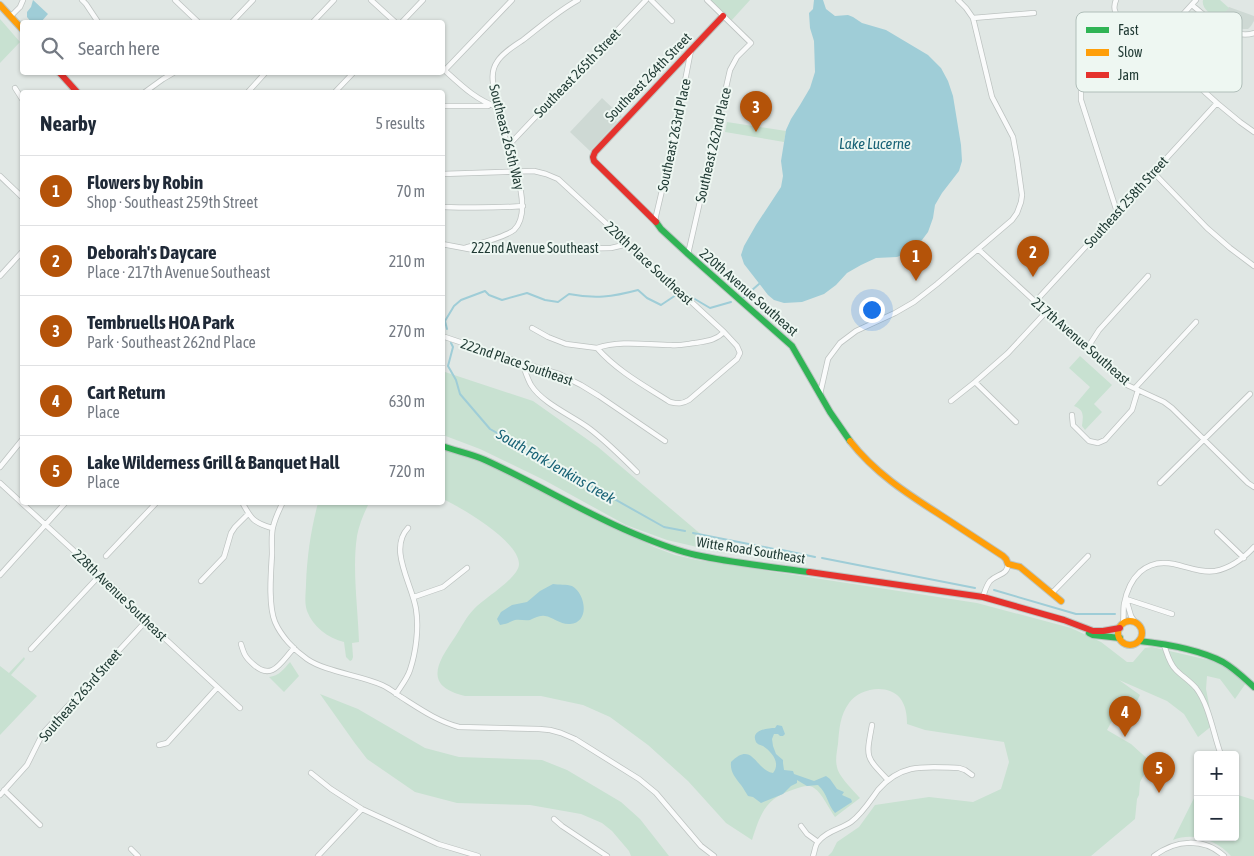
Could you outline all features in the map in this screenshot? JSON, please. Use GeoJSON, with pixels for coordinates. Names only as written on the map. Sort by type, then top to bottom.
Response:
{"type":"FeatureCollection","features":[{"type":"Feature","properties":{"kind":"street"},"geometry":{"type":"LineString","coordinates":[[11,16],[20,7],[23,0]]}},
{"type":"Feature","properties":{"kind":"street"},"geometry":{"type":"LineString","coordinates":[[82,0],[97,20]]}},
{"type":"Feature","properties":{"kind":"street"},"geometry":{"type":"LineString","coordinates":[[234,20],[253,0]]}},
{"type":"Feature","properties":{"kind":"street"},"geometry":{"type":"LineString","coordinates":[[315,20],[334,0]]}},
{"type":"Feature","properties":{"kind":"street"},"geometry":{"type":"LineString","coordinates":[[371,0],[393,20]]}},
{"type":"Feature","properties":{"kind":"street"},"geometry":{"type":"LineString","coordinates":[[404,20],[423,0]]}},
{"type":"Feature","properties":{"kind":"street"},"geometry":{"type":"LineString","coordinates":[[445,68],[512,0]]}},
{"type":"Feature","properties":{"kind":"street","name":"Southeast 265th Way"},"geometry":{"type":"LineString","coordinates":[[464,248],[511,232],[520,221],[523,206],[517,172],[497,107],[492,79],[496,62],[559,11],[578,0]]}},
{"type":"Feature","properties":{"kind":"street","name":"Southeast 265th Street"},"geometry":{"type":"LineString","coordinates":[[508,146],[646,0]]}},
{"type":"Feature","properties":{"kind":"street"},"geometry":{"type":"LineString","coordinates":[[650,0],[672,21]]}},
{"type":"Feature","properties":{"kind":"street"},"geometry":{"type":"LineString","coordinates":[[707,0],[723,16]]}},
{"type":"Feature","properties":{"kind":"street"},"geometry":{"type":"LineString","coordinates":[[820,394],[828,359],[840,343],[856,330],[895,313],[914,302],[1012,220],[1020,208],[1022,195],[1020,173],[1012,137],[992,97],[972,18],[958,0]]}},
{"type":"Feature","properties":{"kind":"street"},"geometry":{"type":"LineString","coordinates":[[1116,0],[1114,6],[1116,12]]}},
{"type":"Feature","properties":{"kind":"street"},"geometry":{"type":"LineString","coordinates":[[1186,12],[1196,0]]}},
{"type":"Feature","properties":{"kind":"street"},"geometry":{"type":"LineString","coordinates":[[177,1],[196,20]]}},
{"type":"Feature","properties":{"kind":"street"},"geometry":{"type":"LineString","coordinates":[[0,5],[20,27]]}},
{"type":"Feature","properties":{"kind":"street"},"geometry":{"type":"LineString","coordinates":[[1192,5],[1201,12]]}},
{"type":"Feature","properties":{"kind":"street"},"geometry":{"type":"LineString","coordinates":[[972,18],[1034,12]]}},
{"type":"Feature","properties":{"kind":"street","name":"Southeast 262nd Place"},"geometry":{"type":"LineString","coordinates":[[688,254],[730,70],[737,57],[752,43],[723,16]]}},
{"type":"Feature","properties":{"kind":"street","name":"Southeast 264th Street"},"geometry":{"type":"LineString","coordinates":[[593,157],[595,152],[723,16]]}},
{"type":"Feature","properties":{"kind":"street","name":"Southeast 263rd Place"},"geometry":{"type":"LineString","coordinates":[[655,220],[672,148],[691,50]]}},
{"type":"Feature","properties":{"kind":"street"},"geometry":{"type":"LineString","coordinates":[[445,70],[472,94],[485,103],[497,107]]}},
{"type":"Feature","properties":{"kind":"street"},"geometry":{"type":"LineString","coordinates":[[62,75],[74,90]]}},
{"type":"Feature","properties":{"kind":"street"},"geometry":{"type":"LineString","coordinates":[[148,90],[170,75]]}},
{"type":"Feature","properties":{"kind":"street"},"geometry":{"type":"LineString","coordinates":[[250,90],[263,75]]}},
{"type":"Feature","properties":{"kind":"street"},"geometry":{"type":"LineString","coordinates":[[337,90],[351,75]]}},
{"type":"Feature","properties":{"kind":"street"},"geometry":{"type":"LineString","coordinates":[[15,88],[20,96]]}},
{"type":"Feature","properties":{"kind":"street"},"geometry":{"type":"LineString","coordinates":[[1081,92],[1081,100],[1117,212]]}},
{"type":"Feature","properties":{"kind":"street"},"geometry":{"type":"LineString","coordinates":[[1205,92],[1254,132]]}},
{"type":"Feature","properties":{"kind":"street","name":"Southeast 258th Street"},"geometry":{"type":"LineString","coordinates":[[1035,302],[1217,103]]}},
{"type":"Feature","properties":{"kind":"street"},"geometry":{"type":"LineString","coordinates":[[445,106],[483,105],[497,107]]}},
{"type":"Feature","properties":{"kind":"street","name":"220th Avenue Southeast"},"geometry":{"type":"LineString","coordinates":[[593,157],[596,164],[655,220],[661,229],[792,346],[852,444],[876,469],[911,496],[1006,558],[1008,564],[1020,567],[1060,601]]}},
{"type":"Feature","properties":{"kind":"street"},"geometry":{"type":"LineString","coordinates":[[445,174],[517,172]]}},
{"type":"Feature","properties":{"kind":"street","name":"220th Place Southeast"},"geometry":{"type":"LineString","coordinates":[[517,172],[540,172],[561,181],[724,332],[737,346],[740,356],[689,400],[681,404],[670,402],[635,379],[605,357],[597,348]]}},
{"type":"Feature","properties":{"kind":"street"},"geometry":{"type":"LineString","coordinates":[[1153,172],[1207,228],[1254,266]]}},
{"type":"Feature","properties":{"kind":"street"},"geometry":{"type":"LineString","coordinates":[[0,176],[20,195]]}},
{"type":"Feature","properties":{"kind":"street"},"geometry":{"type":"LineString","coordinates":[[445,207],[492,208],[523,206]]}},
{"type":"Feature","properties":{"kind":"street","name":"222nd Avenue Southeast"},"geometry":{"type":"LineString","coordinates":[[445,245],[479,251],[611,248],[628,244]]}},
{"type":"Feature","properties":{"kind":"street","name":"217th Avenue Southeast"},"geometry":{"type":"LineString","coordinates":[[978,249],[1127,385],[1164,402],[1172,408],[1254,487]]}},
{"type":"Feature","properties":{"kind":"street"},"geometry":{"type":"LineString","coordinates":[[0,276],[20,254]]}},
{"type":"Feature","properties":{"kind":"street"},"geometry":{"type":"LineString","coordinates":[[1085,348],[1148,276]]}},
{"type":"Feature","properties":{"kind":"street"},"geometry":{"type":"LineString","coordinates":[[951,402],[1008,353],[1046,312]]}},
{"type":"Feature","properties":{"kind":"street"},"geometry":{"type":"LineString","coordinates":[[1072,415],[1073,424],[1089,441],[1098,443],[1105,440],[1132,410],[1137,389],[1196,322]]}},
{"type":"Feature","properties":{"kind":"street"},"geometry":{"type":"LineString","coordinates":[[532,328],[566,344],[597,348],[634,343],[676,345],[712,340],[724,332]]}},
{"type":"Feature","properties":{"kind":"street","name":"222nd Place Southeast"},"geometry":{"type":"LineString","coordinates":[[445,337],[559,374],[581,385],[665,441]]}},
{"type":"Feature","properties":{"kind":"street"},"geometry":{"type":"LineString","coordinates":[[522,363],[531,386],[540,395],[590,429],[613,448],[637,472]]}},
{"type":"Feature","properties":{"kind":"street"},"geometry":{"type":"LineString","coordinates":[[975,382],[1016,422]]}},
{"type":"Feature","properties":{"kind":"street"},"geometry":{"type":"LineString","coordinates":[[1160,483],[1250,394]]}},
{"type":"Feature","properties":{"kind":"street"},"geometry":{"type":"LineString","coordinates":[[0,467],[20,442]]}},
{"type":"Feature","properties":{"kind":"street","name":"Witte Road Southeast"},"geometry":{"type":"LineString","coordinates":[[445,447],[483,459],[635,534],[695,555],[983,597],[1093,630],[1103,631],[1121,626],[1130,621],[1140,626],[1142,633],[1161,644]]}},
{"type":"Feature","properties":{"kind":"street","name":"228th Avenue Southeast"},"geometry":{"type":"LineString","coordinates":[[0,483],[20,502]]}},
{"type":"Feature","properties":{"kind":"street","name":"228th Avenue Southeast"},"geometry":{"type":"LineString","coordinates":[[24,505],[121,594],[146,621],[240,708]]}},
{"type":"Feature","properties":{"kind":"street"},"geometry":{"type":"LineString","coordinates":[[0,575],[64,505]]}},
{"type":"Feature","properties":{"kind":"street"},"geometry":{"type":"LineString","coordinates":[[106,556],[154,505]]}},
{"type":"Feature","properties":{"kind":"street"},"geometry":{"type":"LineString","coordinates":[[244,505],[248,514],[256,522],[272,528]]}},
{"type":"Feature","properties":{"kind":"street"},"geometry":{"type":"LineString","coordinates":[[282,505],[272,528],[274,617],[279,630],[294,648],[308,660],[384,686],[436,719],[459,726],[550,730],[575,739],[648,786],[702,846],[714,856]]}},
{"type":"Feature","properties":{"kind":"street"},"geometry":{"type":"LineString","coordinates":[[201,581],[224,557],[231,533],[248,514]]}},
{"type":"Feature","properties":{"kind":"street"},"geometry":{"type":"LineString","coordinates":[[396,694],[409,672],[416,642],[417,624],[414,597],[400,548],[402,537],[408,528]]}},
{"type":"Feature","properties":{"kind":"street"},"geometry":{"type":"LineString","coordinates":[[1217,532],[1244,558]]}},
{"type":"Feature","properties":{"kind":"street"},"geometry":{"type":"LineString","coordinates":[[1120,638],[1119,631],[1124,605],[1130,588],[1136,575],[1148,566],[1171,564],[1215,571],[1235,564],[1244,558],[1254,547]]}},
{"type":"Feature","properties":{"kind":"street"},"geometry":{"type":"LineString","coordinates":[[1052,593],[1088,556]]}},
{"type":"Feature","properties":{"kind":"street"},"geometry":{"type":"LineString","coordinates":[[983,597],[987,586],[994,578],[1007,570],[1008,564]]}},
{"type":"Feature","properties":{"kind":"street"},"geometry":{"type":"LineString","coordinates":[[414,597],[443,587],[467,568]]}},
{"type":"Feature","properties":{"kind":"street"},"geometry":{"type":"LineString","coordinates":[[31,649],[100,575]]}},
{"type":"Feature","properties":{"kind":"street"},"geometry":{"type":"LineString","coordinates":[[1126,599],[1172,614]]}},
{"type":"Feature","properties":{"kind":"street"},"geometry":{"type":"LineString","coordinates":[[1126,599],[1131,616],[1135,622]]}},
{"type":"Feature","properties":{"kind":"street","name":"Southeast 263rd Street"},"geometry":{"type":"LineString","coordinates":[[0,795],[26,764],[43,733],[146,621]]}},
{"type":"Feature","properties":{"kind":"street","name":"Witte Road Southeast"},"geometry":{"type":"LineString","coordinates":[[1074,624],[1094,635],[1120,638],[1124,643],[1135,644],[1139,641],[1197,651],[1226,663],[1239,672],[1254,687]]}},
{"type":"Feature","properties":{"kind":"street"},"geometry":{"type":"LineString","coordinates":[[1139,641],[1142,633]]}},
{"type":"Feature","properties":{"kind":"street"},"geometry":{"type":"LineString","coordinates":[[241,644],[245,656],[259,670],[266,672],[275,669],[294,648]]}},
{"type":"Feature","properties":{"kind":"street"},"geometry":{"type":"LineString","coordinates":[[1161,644],[1176,670],[1197,689],[1203,700],[1220,751]]}},
{"type":"Feature","properties":{"kind":"street"},"geometry":{"type":"LineString","coordinates":[[159,745],[167,742],[217,688]]}},
{"type":"Feature","properties":{"kind":"street"},"geometry":{"type":"LineString","coordinates":[[872,725],[868,756],[888,780]]}},
{"type":"Feature","properties":{"kind":"street"},"geometry":{"type":"LineString","coordinates":[[813,856],[818,842],[825,835],[851,822],[888,780],[903,771],[919,767],[959,768],[972,774]]}},
{"type":"Feature","properties":{"kind":"street"},"geometry":{"type":"LineString","coordinates":[[311,772],[331,789],[362,809],[438,844],[478,856]]}},
{"type":"Feature","properties":{"kind":"street"},"geometry":{"type":"LineString","coordinates":[[4,790],[40,825]]}},
{"type":"Feature","properties":{"kind":"street"},"geometry":{"type":"LineString","coordinates":[[318,856],[362,809]]}},
{"type":"Feature","properties":{"kind":"street"},"geometry":{"type":"LineString","coordinates":[[554,819],[607,856]]}},
{"type":"Feature","properties":{"kind":"street"},"geometry":{"type":"LineString","coordinates":[[800,826],[818,842]]}},
{"type":"Feature","properties":{"kind":"street"},"geometry":{"type":"LineString","coordinates":[[1154,856],[1170,846],[1189,842],[1207,846],[1224,856]]}},
{"type":"Feature","properties":{"kind":"street"},"geometry":{"type":"LineString","coordinates":[[130,849],[138,856]]}},
{"type":"Feature","properties":{"kind":"shaded area"},"geometry":{"type":"Polygon","coordinates":[[[1229,7],[1254,16],[1254,21],[1248,29],[1243,29],[1242,12],[1224,12],[1229,7]]]}},
{"type":"Feature","properties":{"kind":"shaded area"},"geometry":{"type":"Polygon","coordinates":[[[602,98],[622,117],[617,116],[615,119],[617,122],[590,151],[570,132],[602,98]]]}},
{"type":"Feature","properties":{"kind":"green space"},"geometry":{"type":"Polygon","coordinates":[[[709,0],[750,0],[731,21],[709,0]]]}},
{"type":"Feature","properties":{"kind":"green space"},"geometry":{"type":"Polygon","coordinates":[[[1203,0],[1220,0],[1229,8],[1225,12],[1209,12],[1203,0]]]}},
{"type":"Feature","properties":{"kind":"green space"},"geometry":{"type":"Polygon","coordinates":[[[0,19],[20,42],[0,63],[0,19]]]}},
{"type":"Feature","properties":{"kind":"green space"},"geometry":{"type":"Polygon","coordinates":[[[727,122],[786,131],[784,142],[725,132],[727,122]]]}},
{"type":"Feature","properties":{"kind":"green space"},"geometry":{"type":"Polygon","coordinates":[[[1080,356],[1112,385],[1094,404],[1102,412],[1085,430],[1082,426],[1082,412],[1074,406],[1090,387],[1069,368],[1080,356]]]}},
{"type":"Feature","properties":{"kind":"green space"},"geometry":{"type":"Polygon","coordinates":[[[445,372],[533,401],[598,447],[723,553],[667,540],[626,525],[544,480],[480,449],[445,436],[445,372]]]}},
{"type":"Feature","properties":{"kind":"green space"},"geometry":{"type":"Polygon","coordinates":[[[445,450],[509,473],[654,547],[675,555],[977,603],[1071,628],[1101,642],[1127,662],[1133,662],[1145,648],[1152,647],[1213,661],[1227,666],[1248,680],[1235,699],[1220,679],[1207,676],[1206,689],[1213,725],[1198,737],[1184,714],[1167,701],[1119,680],[1140,695],[1127,722],[1116,714],[1107,730],[1131,744],[1151,762],[1140,782],[1135,819],[1091,856],[828,856],[837,842],[859,827],[875,805],[929,797],[973,802],[1001,789],[1009,762],[1004,742],[925,730],[907,724],[906,711],[900,698],[895,693],[881,689],[866,691],[854,698],[846,708],[840,723],[836,756],[838,771],[860,798],[835,817],[817,790],[812,787],[802,787],[785,793],[777,797],[766,807],[758,821],[752,840],[726,823],[688,781],[648,745],[610,717],[583,705],[541,696],[465,696],[452,692],[443,686],[439,680],[439,664],[466,619],[479,604],[513,575],[519,564],[517,555],[510,545],[488,526],[445,500],[445,450]]]}},
{"type":"Feature","properties":{"kind":"green space"},"geometry":{"type":"Polygon","coordinates":[[[318,505],[368,505],[357,536],[355,575],[359,642],[352,643],[353,657],[350,661],[346,657],[344,642],[332,638],[317,627],[306,608],[305,597],[311,533],[318,505]]]}},
{"type":"Feature","properties":{"kind":"green space"},"geometry":{"type":"Polygon","coordinates":[[[24,657],[25,659],[11,675],[37,696],[0,735],[0,666],[9,673],[24,657]]]}},
{"type":"Feature","properties":{"kind":"green space"},"geometry":{"type":"Polygon","coordinates":[[[290,662],[299,676],[284,692],[269,677],[278,674],[290,662]]]}},
{"type":"Feature","properties":{"kind":"green space"},"geometry":{"type":"Polygon","coordinates":[[[320,694],[358,709],[425,748],[459,757],[542,760],[567,770],[621,802],[640,819],[669,856],[631,856],[612,831],[602,823],[581,814],[530,805],[457,803],[415,792],[367,759],[320,694]]]}},
{"type":"Feature","properties":{"kind":"green space"},"geometry":{"type":"Polygon","coordinates":[[[1239,795],[1254,800],[1254,856],[1231,856],[1209,841],[1239,841],[1239,795]]]}},
{"type":"Feature","properties":{"kind":"green space"},"geometry":{"type":"Polygon","coordinates":[[[1194,798],[1194,837],[1173,840],[1194,798]]]}},
{"type":"Feature","properties":{"kind":"water"},"geometry":{"type":"Polygon","coordinates":[[[33,0],[48,14],[43,20],[29,20],[27,12],[33,0]]]}},
{"type":"Feature","properties":{"kind":"water","name":"Lake Lucerne"},"geometry":{"type":"Polygon","coordinates":[[[814,0],[823,0],[826,9],[835,16],[848,15],[862,23],[886,30],[928,55],[941,68],[953,96],[962,161],[959,171],[935,205],[928,232],[919,244],[909,252],[897,257],[876,258],[847,273],[824,294],[802,302],[784,303],[774,300],[768,295],[744,264],[741,255],[756,225],[781,187],[783,176],[781,161],[786,130],[810,88],[815,72],[814,41],[810,28],[809,13],[813,9],[814,0]]]}},
{"type":"Feature","properties":{"kind":"water"},"geometry":{"type":"Polygon","coordinates":[[[553,584],[572,586],[577,590],[583,601],[584,608],[581,619],[567,624],[543,616],[530,620],[515,620],[500,625],[497,619],[501,612],[512,605],[527,602],[540,591],[553,584]]]}},
{"type":"Feature","properties":{"kind":"water"},"geometry":{"type":"Polygon","coordinates":[[[777,725],[782,726],[785,734],[780,736],[774,734],[772,739],[773,746],[776,754],[783,760],[784,770],[793,771],[794,774],[814,781],[826,776],[837,789],[844,792],[842,795],[851,799],[852,802],[835,813],[818,785],[807,786],[797,780],[797,783],[783,794],[761,803],[748,796],[733,774],[731,762],[738,756],[749,755],[767,771],[773,773],[776,762],[766,748],[757,743],[755,735],[761,730],[775,728],[777,725]]]}},
{"type":"Feature","properties":{"kind":"waterway","name":"South Fork Jenkins Creek"},"geometry":{"type":"LineString","coordinates":[[743,298],[759,284]]}},
{"type":"Feature","properties":{"kind":"waterway","name":"South Fork Jenkins Creek"},"geometry":{"type":"LineString","coordinates":[[447,329],[445,321],[454,306],[461,300],[485,291],[489,295],[502,300],[527,293],[545,300],[558,302],[569,294],[604,296],[638,290],[647,298],[661,305],[676,295]]}},
{"type":"Feature","properties":{"kind":"waterway","name":"South Fork Jenkins Creek"},"geometry":{"type":"LineString","coordinates":[[688,295],[710,308],[731,302]]}},
{"type":"Feature","properties":{"kind":"waterway","name":"South Fork Jenkins Creek"},"geometry":{"type":"LineString","coordinates":[[451,343],[453,347],[448,366],[456,380],[460,394],[490,429],[664,527],[685,531]]}},
{"type":"Feature","properties":{"kind":"waterway","name":"South Fork Jenkins Creek"},"geometry":{"type":"LineString","coordinates":[[693,533],[774,549]]}},
{"type":"Feature","properties":{"kind":"waterway","name":"South Fork Jenkins Creek"},"geometry":{"type":"LineString","coordinates":[[782,550],[815,557]]}},
{"type":"Feature","properties":{"kind":"waterway","name":"South Fork Jenkins Creek"},"geometry":{"type":"LineString","coordinates":[[822,558],[975,588]]}},
{"type":"Feature","properties":{"kind":"waterway","name":"South Fork Jenkins Creek"},"geometry":{"type":"LineString","coordinates":[[994,590],[1076,614],[1115,614]]}},
{"type":"Feature","properties":{"kind":"traffic: fast"},"geometry":{"type":"LineString","coordinates":[[656,222],[688,254],[792,346],[830,412],[850,441]]}},
{"type":"Feature","properties":{"kind":"traffic: fast"},"geometry":{"type":"LineString","coordinates":[[445,447],[485,460],[616,526],[673,549],[752,565],[809,572]]}},
{"type":"Feature","properties":{"kind":"traffic: fast"},"geometry":{"type":"LineString","coordinates":[[1089,633],[1120,638]]}},
{"type":"Feature","properties":{"kind":"traffic: fast"},"geometry":{"type":"LineString","coordinates":[[1139,641],[1182,648],[1213,657],[1232,668],[1254,687]]}},
{"type":"Feature","properties":{"kind":"traffic: slow"},"geometry":{"type":"LineString","coordinates":[[0,5],[20,27]]}},
{"type":"Feature","properties":{"kind":"traffic: slow"},"geometry":{"type":"LineString","coordinates":[[850,441],[869,463],[891,481],[1003,556],[1008,564],[1020,567],[1061,601]]}},
{"type":"Feature","properties":{"kind":"traffic: slow"},"geometry":{"type":"LineString","coordinates":[[1130,621],[1138,625],[1142,633],[1138,641],[1130,645],[1122,641],[1118,633],[1122,625],[1130,621]]}},
{"type":"Feature","properties":{"kind":"traffic: jam"},"geometry":{"type":"LineString","coordinates":[[656,222],[594,161],[593,157],[595,152],[723,16]]}},
{"type":"Feature","properties":{"kind":"traffic: jam"},"geometry":{"type":"LineString","coordinates":[[62,75],[75,90]]}},
{"type":"Feature","properties":{"kind":"traffic: jam"},"geometry":{"type":"LineString","coordinates":[[809,572],[983,597],[1064,620],[1093,631],[1120,628]]}},
{"type":"Feature","properties":{"kind":"place","name":"Tembruells HOA Park"},"geometry":{"type":"Point","coordinates":[756,132]}},
{"type":"Feature","properties":{"kind":"place","name":"Deborah's Daycare"},"geometry":{"type":"Point","coordinates":[1033,277]}},
{"type":"Feature","properties":{"kind":"place","name":"Flowers by Robin"},"geometry":{"type":"Point","coordinates":[916,281]}},
{"type":"Feature","properties":{"kind":"place","name":"Cart Return"},"geometry":{"type":"Point","coordinates":[1125,737]}},
{"type":"Feature","properties":{"kind":"place","name":"Lake Wilderness Grill & Banquet Hall"},"geometry":{"type":"Point","coordinates":[1159,793]}}]}
